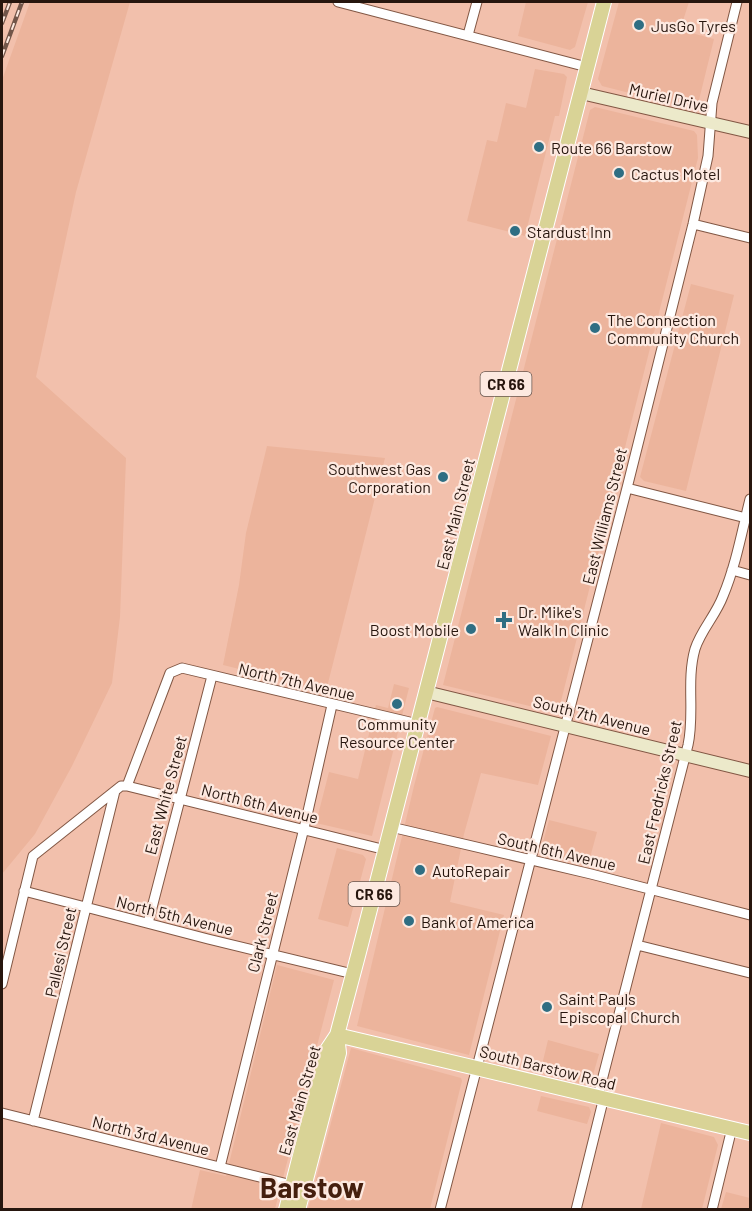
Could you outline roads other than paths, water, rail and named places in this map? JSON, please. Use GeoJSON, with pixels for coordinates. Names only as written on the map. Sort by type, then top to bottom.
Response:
{"type":"FeatureCollection","features":[{"type":"Feature","properties":{"kind":"main road","name":"East Main Street"},"geometry":{"type":"LineString","coordinates":[[286,1209],[327,1050],[336,1035],[386,850],[603,2]]}},
{"type":"Feature","properties":{"kind":"main road","name":"East Main Street"},"geometry":{"type":"LineString","coordinates":[[298,1209],[339,1053],[336,1035]]}},
{"type":"Feature","properties":{"kind":"main road","name":"South Barstow Road"},"geometry":{"type":"LineString","coordinates":[[336,1035],[750,1133]]}},
{"type":"Feature","properties":{"kind":"street"},"geometry":{"type":"LineString","coordinates":[[338,2],[376,6],[468,35],[587,68]]}},
{"type":"Feature","properties":{"kind":"street"},"geometry":{"type":"LineString","coordinates":[[468,35],[477,2]]}},
{"type":"Feature","properties":{"kind":"street","name":"East Williams Street"},"geometry":{"type":"LineString","coordinates":[[440,1209],[693,224],[708,156],[712,103],[737,2]]}},
{"type":"Feature","properties":{"kind":"street","name":"Muriel Drive"},"geometry":{"type":"LineString","coordinates":[[581,93],[750,132]]}},
{"type":"Feature","properties":{"kind":"street"},"geometry":{"type":"LineString","coordinates":[[693,224],[750,238]]}},
{"type":"Feature","properties":{"kind":"street"},"geometry":{"type":"LineString","coordinates":[[627,488],[748,518]]}},
{"type":"Feature","properties":{"kind":"street","name":"East Fredricks Street"},"geometry":{"type":"LineString","coordinates":[[576,1209],[637,945],[686,755],[693,716],[690,691],[694,656],[699,637],[724,596],[748,518],[750,498]]}},
{"type":"Feature","properties":{"kind":"street"},"geometry":{"type":"LineString","coordinates":[[732,570],[750,574]]}},
{"type":"Feature","properties":{"kind":"street","name":"North 7th Avenue"},"geometry":{"type":"LineString","coordinates":[[127,786],[170,673],[182,668],[418,724]]}},
{"type":"Feature","properties":{"kind":"street","name":"East White Street"},"geometry":{"type":"LineString","coordinates":[[148,923],[212,676]]}},
{"type":"Feature","properties":{"kind":"street","name":"South 7th Avenue"},"geometry":{"type":"LineString","coordinates":[[426,692],[750,771]]}},
{"type":"Feature","properties":{"kind":"street","name":"Clark Street"},"geometry":{"type":"LineString","coordinates":[[220,1167],[304,830],[332,705]]}},
{"type":"Feature","properties":{"kind":"street"},"geometry":{"type":"LineString","coordinates":[[2,984],[33,856],[115,790],[121,786],[127,786]]}},
{"type":"Feature","properties":{"kind":"street","name":"North 6th Avenue"},"geometry":{"type":"LineString","coordinates":[[127,786],[386,850]]}},
{"type":"Feature","properties":{"kind":"street","name":"Pallesi Street"},"geometry":{"type":"LineString","coordinates":[[33,1121],[115,790]]}},
{"type":"Feature","properties":{"kind":"street","name":"South 6th Avenue"},"geometry":{"type":"LineString","coordinates":[[392,827],[531,859],[750,915]]}},
{"type":"Feature","properties":{"kind":"street","name":"North 5th Avenue"},"geometry":{"type":"LineString","coordinates":[[24,891],[353,974]]}},
{"type":"Feature","properties":{"kind":"street"},"geometry":{"type":"LineString","coordinates":[[637,945],[750,973]]}},
{"type":"Feature","properties":{"kind":"street","name":"North 3rd Avenue"},"geometry":{"type":"LineString","coordinates":[[2,1113],[292,1185]]}},
{"type":"Feature","properties":{"kind":"street"},"geometry":{"type":"LineString","coordinates":[[712,1209],[732,1128]]}},
{"type":"Feature","properties":{"kind":"railway"},"geometry":{"type":"LineString","coordinates":[[2,23],[10,2]]}},
{"type":"Feature","properties":{"kind":"railway"},"geometry":{"type":"LineString","coordinates":[[2,56],[22,2]]}},
{"type":"Feature","properties":{"kind":"place","name":"JusGo Tyres"},"geometry":{"type":"Point","coordinates":[639,25]}},
{"type":"Feature","properties":{"kind":"place","name":"Route 66 Barstow"},"geometry":{"type":"Point","coordinates":[539,147]}},
{"type":"Feature","properties":{"kind":"place","name":"Cactus Motel"},"geometry":{"type":"Point","coordinates":[619,173]}},
{"type":"Feature","properties":{"kind":"place","name":"Stardust Inn"},"geometry":{"type":"Point","coordinates":[515,231]}},
{"type":"Feature","properties":{"kind":"place","name":"The Connection Community Church"},"geometry":{"type":"Point","coordinates":[595,328]}},
{"type":"Feature","properties":{"kind":"place","name":"Southwest Gas Corporation"},"geometry":{"type":"Point","coordinates":[443,477]}},
{"type":"Feature","properties":{"kind":"place","name":"Dr. Mike's Walk In Clinic"},"geometry":{"type":"Point","coordinates":[504,620]}},
{"type":"Feature","properties":{"kind":"place","name":"Boost Mobile"},"geometry":{"type":"Point","coordinates":[471,629]}},
{"type":"Feature","properties":{"kind":"place","name":"Community Resource Center"},"geometry":{"type":"Point","coordinates":[397,704]}},
{"type":"Feature","properties":{"kind":"place","name":"AutoRepair"},"geometry":{"type":"Point","coordinates":[420,870]}},
{"type":"Feature","properties":{"kind":"place","name":"Bank of America"},"geometry":{"type":"Point","coordinates":[409,921]}},
{"type":"Feature","properties":{"kind":"place","name":"Saint Pauls Episcopal Church"},"geometry":{"type":"Point","coordinates":[547,1007]}},
{"type":"Feature","properties":{"kind":"district","name":"Barstow"},"geometry":{"type":"Point","coordinates":[312,1187]}}]}
